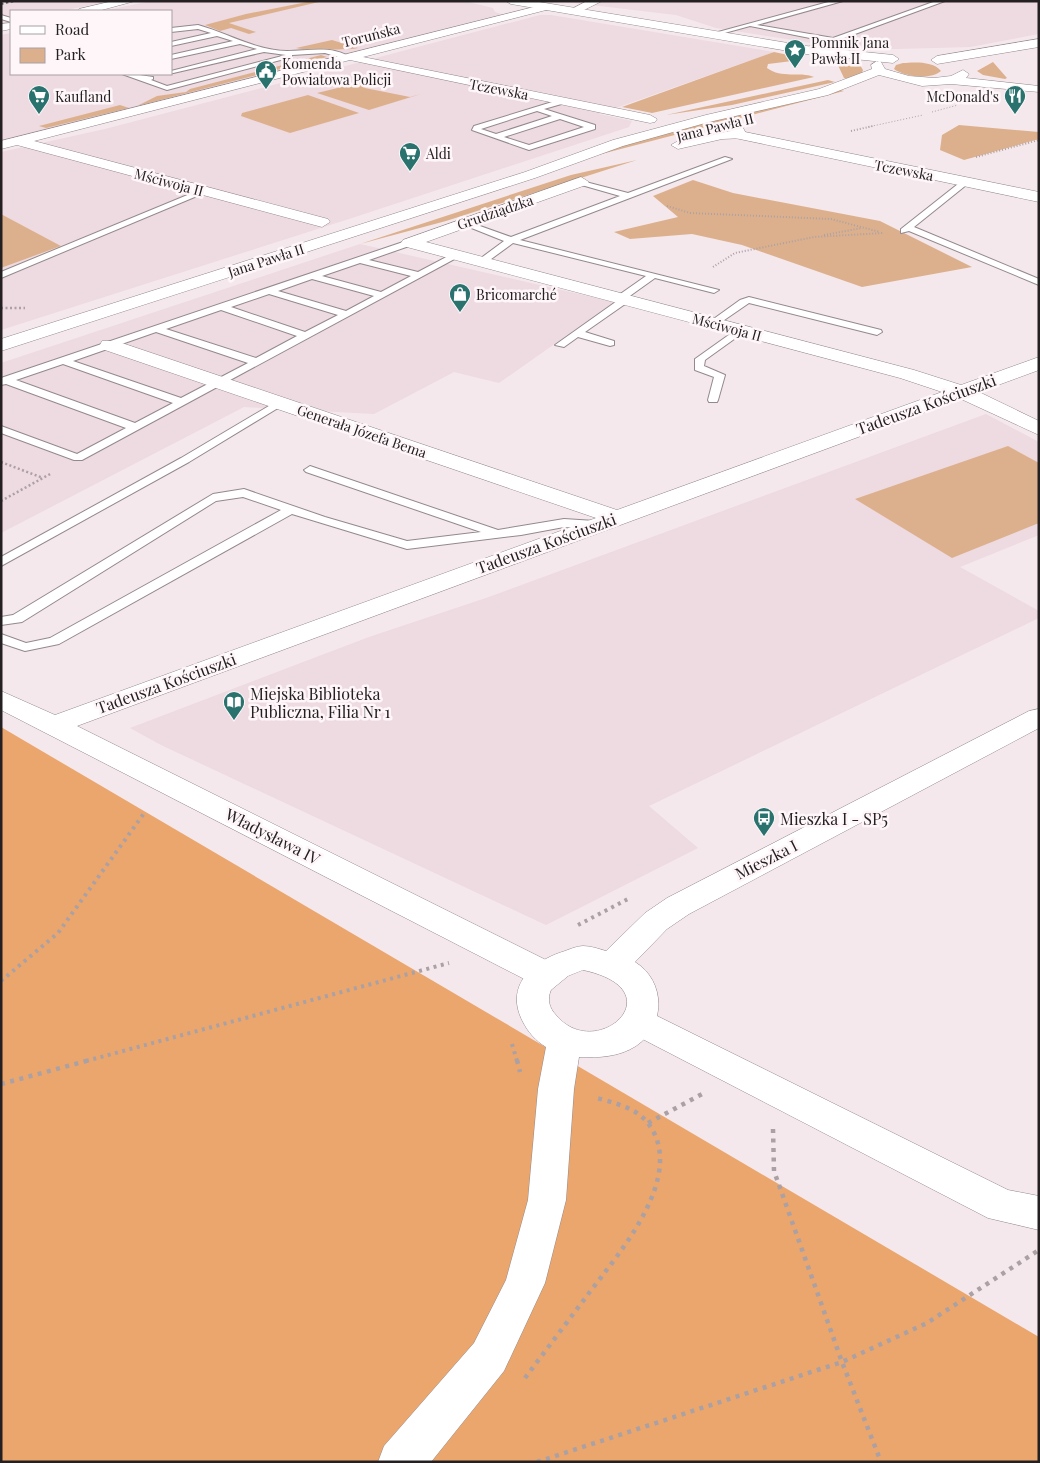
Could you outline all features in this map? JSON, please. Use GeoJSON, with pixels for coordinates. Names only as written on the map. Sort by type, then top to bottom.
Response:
{"type":"FeatureCollection","features":[{"type":"Feature","properties":{"kind":"street"},"geometry":{"type":"LineString","coordinates":[[88,10],[130,1]]}},
{"type":"Feature","properties":{"kind":"street"},"geometry":{"type":"LineString","coordinates":[[512,1],[806,50],[893,59],[907,58]]}},
{"type":"Feature","properties":{"kind":"street"},"geometry":{"type":"LineString","coordinates":[[574,11],[597,1]]}},
{"type":"Feature","properties":{"kind":"street","name":"Toruńska"},"geometry":{"type":"LineString","coordinates":[[1,145],[348,58],[467,25],[546,7]]}},
{"type":"Feature","properties":{"kind":"street"},"geometry":{"type":"LineString","coordinates":[[806,50],[878,68],[900,79],[936,82],[1033,45]]}},
{"type":"Feature","properties":{"kind":"street"},"geometry":{"type":"LineString","coordinates":[[922,58],[937,60],[1033,45]]}},
{"type":"Feature","properties":{"kind":"street","name":"Tczewska"},"geometry":{"type":"LineString","coordinates":[[348,58],[650,118],[670,119],[753,107]]}},
{"type":"Feature","properties":{"kind":"street","name":"Jana Pawła II"},"geometry":{"type":"LineString","coordinates":[[1,345],[530,175],[581,154],[654,132],[838,87],[893,59]]}},
{"type":"Feature","properties":{"kind":"street"},"geometry":{"type":"LineString","coordinates":[[937,60],[958,74],[1038,89]]}},
{"type":"Feature","properties":{"kind":"street","name":"Jana Pawła II"},"geometry":{"type":"LineString","coordinates":[[530,175],[737,129],[812,104],[900,79]]}},
{"type":"Feature","properties":{"kind":"street"},"geometry":{"type":"LineString","coordinates":[[650,118],[654,132]]}},
{"type":"Feature","properties":{"kind":"street"},"geometry":{"type":"LineString","coordinates":[[666,148],[737,129]]}},
{"type":"Feature","properties":{"kind":"street","name":"Tczewska"},"geometry":{"type":"LineString","coordinates":[[737,129],[959,181],[1039,196]]}},
{"type":"Feature","properties":{"kind":"street","name":"Mściwoja II"},"geometry":{"type":"LineString","coordinates":[[17,141],[322,222]]}},
{"type":"Feature","properties":{"kind":"street"},"geometry":{"type":"LineString","coordinates":[[564,167],[606,164]]}},
{"type":"Feature","properties":{"kind":"street","name":"Grudziądzka"},"geometry":{"type":"LineString","coordinates":[[409,243],[581,182]]}},
{"type":"Feature","properties":{"kind":"street","name":"Mściwoja II"},"geometry":{"type":"LineString","coordinates":[[409,243],[907,374],[962,392],[1039,429]]}},
{"type":"Feature","properties":{"kind":"street","name":"Generała Józefa Bema"},"geometry":{"type":"LineString","coordinates":[[110,345],[279,403],[605,521]]}},
{"type":"Feature","properties":{"kind":"street","name":"Tadeusza Kościuszki"},"geometry":{"type":"LineString","coordinates":[[54,725],[1039,363]]}},
{"type":"Feature","properties":{"kind":"street","name":"Władysława IV"},"geometry":{"type":"LineString","coordinates":[[1,698],[544,974]]}},
{"type":"Feature","properties":{"kind":"street","name":"Mieszka I"},"geometry":{"type":"LineString","coordinates":[[613,964],[651,926],[678,906],[1039,717]]}},
{"type":"Feature","properties":{"kind":"street"},"geometry":{"type":"LineString","coordinates":[[583,958],[613,964],[627,972],[638,982],[644,996],[644,1009],[639,1022],[626,1035],[607,1043],[586,1045],[565,1040],[545,1028],[534,1010],[532,997],[536,985],[544,974],[562,964],[583,958]]}},
{"type":"Feature","properties":{"kind":"street"},"geometry":{"type":"LineString","coordinates":[[639,1022],[773,1088],[1002,1206],[1039,1213]]}},
{"type":"Feature","properties":{"kind":"street"},"geometry":{"type":"LineString","coordinates":[[400,1462],[414,1448],[489,1357],[525,1282],[547,1200],[556,1090],[565,1040]]}},
{"type":"Feature","properties":{"kind":"lane"},"geometry":{"type":"LineString","coordinates":[[624,1],[630,1]]}},
{"type":"Feature","properties":{"kind":"lane"},"geometry":{"type":"LineString","coordinates":[[710,35],[727,29],[840,1]]}},
{"type":"Feature","properties":{"kind":"lane"},"geometry":{"type":"LineString","coordinates":[[806,50],[942,1]]}},
{"type":"Feature","properties":{"kind":"lane"},"geometry":{"type":"LineString","coordinates":[[749,25],[833,40]]}},
{"type":"Feature","properties":{"kind":"lane"},"geometry":{"type":"LineString","coordinates":[[172,30],[198,27],[265,50],[285,53],[326,52],[348,58]]}},
{"type":"Feature","properties":{"kind":"lane"},"geometry":{"type":"LineString","coordinates":[[172,44],[217,34]]}},
{"type":"Feature","properties":{"kind":"lane"},"geometry":{"type":"LineString","coordinates":[[172,57],[239,41]]}},
{"type":"Feature","properties":{"kind":"lane"},"geometry":{"type":"LineString","coordinates":[[172,73],[265,50]]}},
{"type":"Feature","properties":{"kind":"lane"},"geometry":{"type":"LineString","coordinates":[[128,75],[167,88],[306,53]]}},
{"type":"Feature","properties":{"kind":"lane"},"geometry":{"type":"LineString","coordinates":[[143,80],[163,75]]}},
{"type":"Feature","properties":{"kind":"lane"},"geometry":{"type":"LineString","coordinates":[[537,109],[592,126],[529,148],[476,130],[477,128],[562,101]]}},
{"type":"Feature","properties":{"kind":"lane"},"geometry":{"type":"LineString","coordinates":[[495,137],[561,116]]}},
{"type":"Feature","properties":{"kind":"lane"},"geometry":{"type":"LineString","coordinates":[[480,263],[511,240],[728,159]]}},
{"type":"Feature","properties":{"kind":"lane"},"geometry":{"type":"LineString","coordinates":[[959,181],[906,230],[1039,282]]}},
{"type":"Feature","properties":{"kind":"lane"},"geometry":{"type":"LineString","coordinates":[[581,182],[628,196]]}},
{"type":"Feature","properties":{"kind":"lane"},"geometry":{"type":"LineString","coordinates":[[1,275],[205,191]]}},
{"type":"Feature","properties":{"kind":"lane"},"geometry":{"type":"LineString","coordinates":[[463,223],[511,240],[714,290]]}},
{"type":"Feature","properties":{"kind":"lane"},"geometry":{"type":"LineString","coordinates":[[3,381],[409,243]]}},
{"type":"Feature","properties":{"kind":"lane"},"geometry":{"type":"LineString","coordinates":[[1,429],[78,458],[455,256]]}},
{"type":"Feature","properties":{"kind":"lane"},"geometry":{"type":"LineString","coordinates":[[360,260],[420,275]]}},
{"type":"Feature","properties":{"kind":"lane"},"geometry":{"type":"LineString","coordinates":[[560,346],[653,275]]}},
{"type":"Feature","properties":{"kind":"lane"},"geometry":{"type":"LineString","coordinates":[[312,276],[382,295]]}},
{"type":"Feature","properties":{"kind":"lane"},"geometry":{"type":"LineString","coordinates":[[269,291],[347,314]]}},
{"type":"Feature","properties":{"kind":"lane"},"geometry":{"type":"LineString","coordinates":[[713,323],[743,302],[749,300],[877,332]]}},
{"type":"Feature","properties":{"kind":"lane"},"geometry":{"type":"LineString","coordinates":[[221,307],[306,336]]}},
{"type":"Feature","properties":{"kind":"lane"},"geometry":{"type":"LineString","coordinates":[[156,329],[257,362]]}},
{"type":"Feature","properties":{"kind":"lane"},"geometry":{"type":"LineString","coordinates":[[713,400],[720,375],[699,368],[700,359],[740,330]]}},
{"type":"Feature","properties":{"kind":"lane"},"geometry":{"type":"LineString","coordinates":[[577,333],[610,343]]}},
{"type":"Feature","properties":{"kind":"lane"},"geometry":{"type":"LineString","coordinates":[[63,361],[182,402]]}},
{"type":"Feature","properties":{"kind":"lane"},"geometry":{"type":"LineString","coordinates":[[3,381],[134,428]]}},
{"type":"Feature","properties":{"kind":"lane"},"geometry":{"type":"LineString","coordinates":[[1,562],[185,460],[279,403]]}},
{"type":"Feature","properties":{"kind":"lane"},"geometry":{"type":"LineString","coordinates":[[310,470],[498,534]]}},
{"type":"Feature","properties":{"kind":"lane"},"geometry":{"type":"LineString","coordinates":[[1,621],[17,619],[213,498],[244,493],[407,544],[498,534],[564,523],[605,521]]}},
{"type":"Feature","properties":{"kind":"lane"},"geometry":{"type":"LineString","coordinates":[[1,638],[25,647],[54,641],[292,509]]}},
{"type":"Feature","properties":{"kind":"path"},"geometry":{"type":"LineString","coordinates":[[932,112],[953,108],[959,104]]}},
{"type":"Feature","properties":{"kind":"path"},"geometry":{"type":"LineString","coordinates":[[843,133],[923,115]]}},
{"type":"Feature","properties":{"kind":"path"},"geometry":{"type":"LineString","coordinates":[[959,181],[973,158],[1039,140]]}},
{"type":"Feature","properties":{"kind":"path"},"geometry":{"type":"LineString","coordinates":[[663,205],[690,213],[831,219],[886,233],[814,237]]}},
{"type":"Feature","properties":{"kind":"path"},"geometry":{"type":"LineString","coordinates":[[731,255],[865,228]]}},
{"type":"Feature","properties":{"kind":"path"},"geometry":{"type":"LineString","coordinates":[[1,308],[26,308]]}},
{"type":"Feature","properties":{"kind":"path"},"geometry":{"type":"LineString","coordinates":[[1,501],[78,458]]}},
{"type":"Feature","properties":{"kind":"path"},"geometry":{"type":"LineString","coordinates":[[1,462],[43,478]]}},
{"type":"Feature","properties":{"kind":"path"},"geometry":{"type":"LineString","coordinates":[[1,981],[58,933],[145,812]]}},
{"type":"Feature","properties":{"kind":"path"},"geometry":{"type":"LineString","coordinates":[[1,1084],[456,963]]}},
{"type":"Feature","properties":{"kind":"path"},"geometry":{"type":"LineString","coordinates":[[773,1088],[774,1171],[880,1462]]}},
{"type":"Feature","properties":{"kind":"path"},"geometry":{"type":"LineString","coordinates":[[536,1462],[842,1362],[927,1323],[1039,1250]]}},
{"type":"Feature","properties":{"kind":"shaded area"},"geometry":{"type":"Polygon","coordinates":[[[1,1],[112,1],[66,10],[10,10],[10,21],[1,23],[1,1]]]}},
{"type":"Feature","properties":{"kind":"shaded area"},"geometry":{"type":"Polygon","coordinates":[[[151,1],[464,1],[493,8],[495,12],[505,15],[1,142],[1,35],[10,33],[10,75],[172,75],[172,10],[108,10],[151,1]]]}},
{"type":"Feature","properties":{"kind":"shaded area"},"geometry":{"type":"Polygon","coordinates":[[[557,1],[1039,1],[1039,34],[970,47],[858,50],[716,28],[676,15],[557,1]]]}},
{"type":"Feature","properties":{"kind":"shaded area"},"geometry":{"type":"Polygon","coordinates":[[[540,15],[551,15],[774,52],[599,114],[632,121],[629,127],[1,330],[1,268],[61,246],[1,214],[1,152],[105,129],[540,15]]]}},
{"type":"Feature","properties":{"kind":"shaded area"},"geometry":{"type":"Polygon","coordinates":[[[360,244],[614,302],[499,383],[454,372],[374,414],[244,407],[1,533],[1,363],[360,244]]]}},
{"type":"Feature","properties":{"kind":"shaded area"},"geometry":{"type":"Polygon","coordinates":[[[986,414],[1039,442],[1039,535],[960,567],[1039,611],[1039,618],[649,806],[698,848],[546,925],[161,745],[130,728],[369,637],[489,597],[986,414]]]}},
{"type":"Feature","properties":{"kind":"shaded area"},"geometry":{"type":"Polygon","coordinates":[[[1,727],[1039,1337],[1039,1462],[1,1462],[1,727]]]}},
{"type":"Feature","properties":{"kind":"green space"},"geometry":{"type":"Polygon","coordinates":[[[312,1],[323,1],[229,23],[256,32],[249,34],[231,28],[220,31],[205,25],[246,14],[312,1]]]}},
{"type":"Feature","properties":{"kind":"green space"},"geometry":{"type":"Polygon","coordinates":[[[332,40],[358,48],[296,48],[332,40]]]}},
{"type":"Feature","properties":{"kind":"green space"},"geometry":{"type":"Polygon","coordinates":[[[774,52],[798,57],[792,61],[768,64],[767,68],[779,73],[814,77],[652,113],[622,107],[774,52]]]}},
{"type":"Feature","properties":{"kind":"green space"},"geometry":{"type":"Polygon","coordinates":[[[321,55],[327,57],[137,106],[157,96],[186,92],[190,89],[321,55]]]}},
{"type":"Feature","properties":{"kind":"green space"},"geometry":{"type":"Polygon","coordinates":[[[835,59],[860,65],[863,70],[862,73],[848,79],[844,78],[835,59]]]}},
{"type":"Feature","properties":{"kind":"green space"},"geometry":{"type":"Polygon","coordinates":[[[918,62],[934,65],[941,71],[931,76],[911,76],[894,69],[896,65],[918,62]]]}},
{"type":"Feature","properties":{"kind":"green space"},"geometry":{"type":"Polygon","coordinates":[[[993,62],[1007,78],[983,75],[977,71],[993,62]]]}},
{"type":"Feature","properties":{"kind":"green space"},"geometry":{"type":"Polygon","coordinates":[[[828,80],[835,82],[732,105],[666,115],[828,80]]]}},
{"type":"Feature","properties":{"kind":"green space"},"geometry":{"type":"Polygon","coordinates":[[[362,82],[368,84],[365,88],[410,97],[421,94],[369,110],[317,93],[362,82]]]}},
{"type":"Feature","properties":{"kind":"green space"},"geometry":{"type":"Polygon","coordinates":[[[840,90],[844,91],[588,156],[682,128],[840,90]]]}},
{"type":"Feature","properties":{"kind":"green space"},"geometry":{"type":"Polygon","coordinates":[[[308,95],[359,113],[290,133],[241,116],[242,113],[308,95]]]}},
{"type":"Feature","properties":{"kind":"green space"},"geometry":{"type":"Polygon","coordinates":[[[120,105],[129,108],[46,128],[39,126],[120,105]]]}},
{"type":"Feature","properties":{"kind":"green space"},"geometry":{"type":"Polygon","coordinates":[[[959,125],[1039,132],[1039,139],[964,160],[940,150],[942,135],[959,125]]]}},
{"type":"Feature","properties":{"kind":"green space"},"geometry":{"type":"Polygon","coordinates":[[[637,160],[446,221],[360,244],[571,175],[637,160]]]}},
{"type":"Feature","properties":{"kind":"green space"},"geometry":{"type":"Polygon","coordinates":[[[693,180],[733,193],[880,221],[972,267],[862,287],[742,245],[692,234],[630,239],[614,232],[678,217],[653,196],[693,180]]]}},
{"type":"Feature","properties":{"kind":"green space"},"geometry":{"type":"Polygon","coordinates":[[[1,214],[61,246],[1,268],[1,214]]]}},
{"type":"Feature","properties":{"kind":"green space"},"geometry":{"type":"Polygon","coordinates":[[[1008,446],[1039,463],[1039,523],[952,558],[855,499],[1008,446]]]}},
{"type":"Feature","properties":{"kind":"railway"},"geometry":{"type":"LineString","coordinates":[[1,4],[14,1]]}},
{"type":"Feature","properties":{"kind":"place","name":"Pomnik Jana Pawła II"},"geometry":{"type":"Point","coordinates":[795,69]}},
{"type":"Feature","properties":{"kind":"place","name":"Komenda Powiatowa Policji"},"geometry":{"type":"Point","coordinates":[266,90]}},
{"type":"Feature","properties":{"kind":"place","name":"Kaufland"},"geometry":{"type":"Point","coordinates":[39,115]}},
{"type":"Feature","properties":{"kind":"place","name":"McDonald's"},"geometry":{"type":"Point","coordinates":[1015,115]}},
{"type":"Feature","properties":{"kind":"place","name":"Aldi"},"geometry":{"type":"Point","coordinates":[410,172]}},
{"type":"Feature","properties":{"kind":"place","name":"Bricomarché"},"geometry":{"type":"Point","coordinates":[460,313]}},
{"type":"Feature","properties":{"kind":"place","name":"Miejska Biblioteka Publiczna, Filia Nr 1"},"geometry":{"type":"Point","coordinates":[234,721]}},
{"type":"Feature","properties":{"kind":"place","name":"Mieszka I - SP5"},"geometry":{"type":"Point","coordinates":[764,837]}}]}
